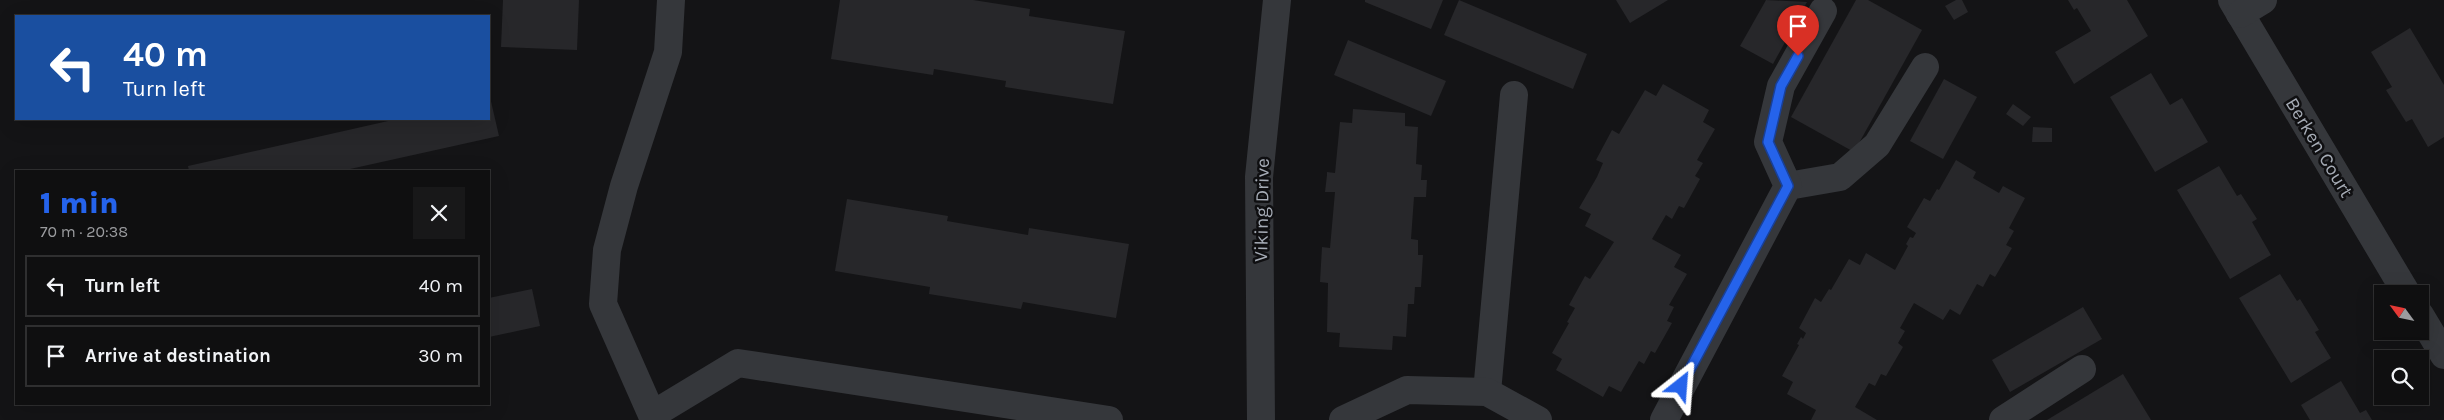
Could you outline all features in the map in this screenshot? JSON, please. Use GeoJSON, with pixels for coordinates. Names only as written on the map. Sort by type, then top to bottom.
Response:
{"type":"FeatureCollection","features":[{"type":"Feature","properties":{"kind":"street"},"geometry":{"type":"LineString","coordinates":[[671,0],[668,52],[624,186],[607,250],[603,304],[653,418],[738,363],[1109,420]]}},
{"type":"Feature","properties":{"kind":"street","name":"Viking Drive"},"geometry":{"type":"LineString","coordinates":[[1261,420],[1259,176],[1277,0]]}},
{"type":"Feature","properties":{"kind":"street"},"geometry":{"type":"LineString","coordinates":[[2236,7],[2263,0]]}},
{"type":"Feature","properties":{"kind":"street","name":"Berken Court"},"geometry":{"type":"LineString","coordinates":[[2236,7],[2402,285]]}},
{"type":"Feature","properties":{"kind":"street"},"geometry":{"type":"LineString","coordinates":[[1788,186],[1768,142],[1781,86],[1823,11]]}},
{"type":"Feature","properties":{"kind":"street"},"geometry":{"type":"LineString","coordinates":[[1788,186],[1840,177],[1877,144],[1925,67]]}},
{"type":"Feature","properties":{"kind":"street"},"geometry":{"type":"LineString","coordinates":[[1486,392],[1514,95]]}},
{"type":"Feature","properties":{"kind":"street"},"geometry":{"type":"LineString","coordinates":[[1664,420],[1788,186]]}},
{"type":"Feature","properties":{"kind":"street"},"geometry":{"type":"LineString","coordinates":[[2429,330],[2444,355]]}},
{"type":"Feature","properties":{"kind":"street"},"geometry":{"type":"LineString","coordinates":[[2003,420],[2082,368]]}},
{"type":"Feature","properties":{"kind":"street"},"geometry":{"type":"LineString","coordinates":[[1343,420],[1407,390],[1486,392],[1538,420]]}},
{"type":"Feature","properties":{"kind":"building"},"geometry":{"type":"Polygon","coordinates":[[[503,0],[579,0],[577,50],[501,47],[503,0]]]}},
{"type":"Feature","properties":{"kind":"building"},"geometry":{"type":"Polygon","coordinates":[[[840,0],[973,0],[1030,9],[1029,16],[1125,31],[1113,104],[1005,87],[1006,81],[934,69],[933,75],[831,59],[840,0]]]}},
{"type":"Feature","properties":{"kind":"building"},"geometry":{"type":"Polygon","coordinates":[[[1365,0],[1443,0],[1431,29],[1365,2],[1365,0]]]}},
{"type":"Feature","properties":{"kind":"building"},"geometry":{"type":"Polygon","coordinates":[[[1459,0],[1587,54],[1573,89],[1444,35],[1459,0]]]}},
{"type":"Feature","properties":{"kind":"building"},"geometry":{"type":"Polygon","coordinates":[[[1616,0],[1668,0],[1630,23],[1616,0]]]}},
{"type":"Feature","properties":{"kind":"building"},"geometry":{"type":"Polygon","coordinates":[[[1766,0],[1807,2],[1773,64],[1740,46],[1766,0]]]}},
{"type":"Feature","properties":{"kind":"building"},"geometry":{"type":"Polygon","coordinates":[[[1856,0],[1868,0],[1922,30],[1854,152],[1791,117],[1856,0]]]}},
{"type":"Feature","properties":{"kind":"building"},"geometry":{"type":"Polygon","coordinates":[[[1956,0],[1962,0],[1968,12],[1954,20],[1945,6],[1956,0]]]}},
{"type":"Feature","properties":{"kind":"building"},"geometry":{"type":"Polygon","coordinates":[[[2068,0],[2127,0],[2148,36],[2074,84],[2055,52],[2091,31],[2077,8],[2074,10],[2068,0]]]}},
{"type":"Feature","properties":{"kind":"building"},"geometry":{"type":"Polygon","coordinates":[[[2410,28],[2444,85],[2444,137],[2428,147],[2412,119],[2406,122],[2386,90],[2392,87],[2371,52],[2410,28]]]}},
{"type":"Feature","properties":{"kind":"building"},"geometry":{"type":"Polygon","coordinates":[[[1348,40],[1446,81],[1431,116],[1334,75],[1348,40]]]}},
{"type":"Feature","properties":{"kind":"building"},"geometry":{"type":"Polygon","coordinates":[[[2151,73],[2170,105],[2182,98],[2208,142],[2155,172],[2110,97],[2151,73]]]}},
{"type":"Feature","properties":{"kind":"building"},"geometry":{"type":"Polygon","coordinates":[[[1944,79],[1977,97],[1943,159],[1910,141],[1944,79]]]}},
{"type":"Feature","properties":{"kind":"building"},"geometry":{"type":"Polygon","coordinates":[[[1663,84],[1709,110],[1703,122],[1715,129],[1697,160],[1703,163],[1695,176],[1700,179],[1684,208],[1679,206],[1672,219],[1666,215],[1652,239],[1681,255],[1674,267],[1687,274],[1669,305],[1674,307],[1667,321],[1672,323],[1655,353],[1651,351],[1644,364],[1639,361],[1621,392],[1609,386],[1603,397],[1556,370],[1562,359],[1552,353],[1569,323],[1567,322],[1575,308],[1569,305],[1585,276],[1590,279],[1614,242],[1585,226],[1591,214],[1579,208],[1603,163],[1596,160],[1612,130],[1619,134],[1645,90],[1656,96],[1663,84]]]}},
{"type":"Feature","properties":{"kind":"building"},"geometry":{"type":"Polygon","coordinates":[[[490,97],[499,136],[346,170],[189,170],[188,166],[393,120],[490,120],[490,97]]]}},
{"type":"Feature","properties":{"kind":"building"},"geometry":{"type":"Polygon","coordinates":[[[2013,104],[2031,117],[2023,126],[2006,114],[2013,104]]]}},
{"type":"Feature","properties":{"kind":"building"},"geometry":{"type":"Polygon","coordinates":[[[1353,109],[1405,113],[1405,126],[1418,127],[1416,164],[1422,165],[1421,180],[1427,180],[1426,197],[1414,197],[1411,239],[1418,240],[1418,255],[1423,255],[1421,287],[1415,287],[1414,304],[1408,304],[1406,337],[1393,336],[1392,350],[1339,347],[1340,333],[1327,332],[1328,283],[1320,282],[1322,247],[1330,248],[1335,192],[1325,192],[1327,172],[1335,173],[1340,122],[1352,123],[1353,109]]]}},
{"type":"Feature","properties":{"kind":"building"},"geometry":{"type":"Polygon","coordinates":[[[2033,127],[2052,128],[2052,142],[2032,142],[2033,127]]]}},
{"type":"Feature","properties":{"kind":"building"},"geometry":{"type":"Polygon","coordinates":[[[1956,160],[1976,172],[1973,178],[1999,193],[2003,186],[2025,198],[2009,228],[2014,231],[2006,245],[2012,248],[1995,277],[1990,274],[1983,287],[1977,284],[1960,315],[1950,309],[1943,320],[1914,303],[1900,328],[1905,331],[1898,343],[1903,347],[1886,376],[1881,374],[1875,386],[1869,383],[1855,407],[1877,420],[1811,420],[1816,410],[1787,394],[1793,382],[1782,376],[1799,345],[1797,344],[1806,333],[1799,328],[1815,298],[1821,302],[1829,289],[1831,290],[1849,259],[1860,265],[1866,253],[1895,270],[1908,246],[1906,244],[1910,237],[1913,238],[1916,233],[1907,227],[1924,198],[1930,201],[1937,189],[1939,190],[1956,160]]]}},
{"type":"Feature","properties":{"kind":"building"},"geometry":{"type":"Polygon","coordinates":[[[2219,166],[2237,196],[2241,194],[2257,219],[2252,222],[2271,255],[2230,279],[2177,190],[2219,166]]]}},
{"type":"Feature","properties":{"kind":"building"},"geometry":{"type":"Polygon","coordinates":[[[847,199],[948,216],[947,221],[1028,235],[1029,228],[1129,244],[1116,318],[1023,302],[1021,309],[929,294],[930,287],[835,271],[847,199]]]}},
{"type":"Feature","properties":{"kind":"building"},"geometry":{"type":"Polygon","coordinates":[[[2280,274],[2297,301],[2300,299],[2319,330],[2315,332],[2331,358],[2291,383],[2239,298],[2280,274]]]}},
{"type":"Feature","properties":{"kind":"building"},"geometry":{"type":"Polygon","coordinates":[[[532,289],[540,326],[490,337],[490,298],[532,289]]]}},
{"type":"Feature","properties":{"kind":"building"},"geometry":{"type":"Polygon","coordinates":[[[2083,307],[2102,339],[2010,392],[1992,360],[2083,307]]]}},
{"type":"Feature","properties":{"kind":"building"},"geometry":{"type":"Polygon","coordinates":[[[2123,374],[2151,420],[2047,420],[2123,374]]]}},
{"type":"Feature","properties":{"kind":"building"},"geometry":{"type":"Polygon","coordinates":[[[2341,381],[2360,413],[2366,410],[2372,420],[2310,420],[2301,405],[2341,381]]]}},
{"type":"Feature","properties":{"kind":"route"},"geometry":{"type":"LineString","coordinates":[[1681,386],[1788,186],[1768,142],[1781,86],[1798,56]]}}]}
